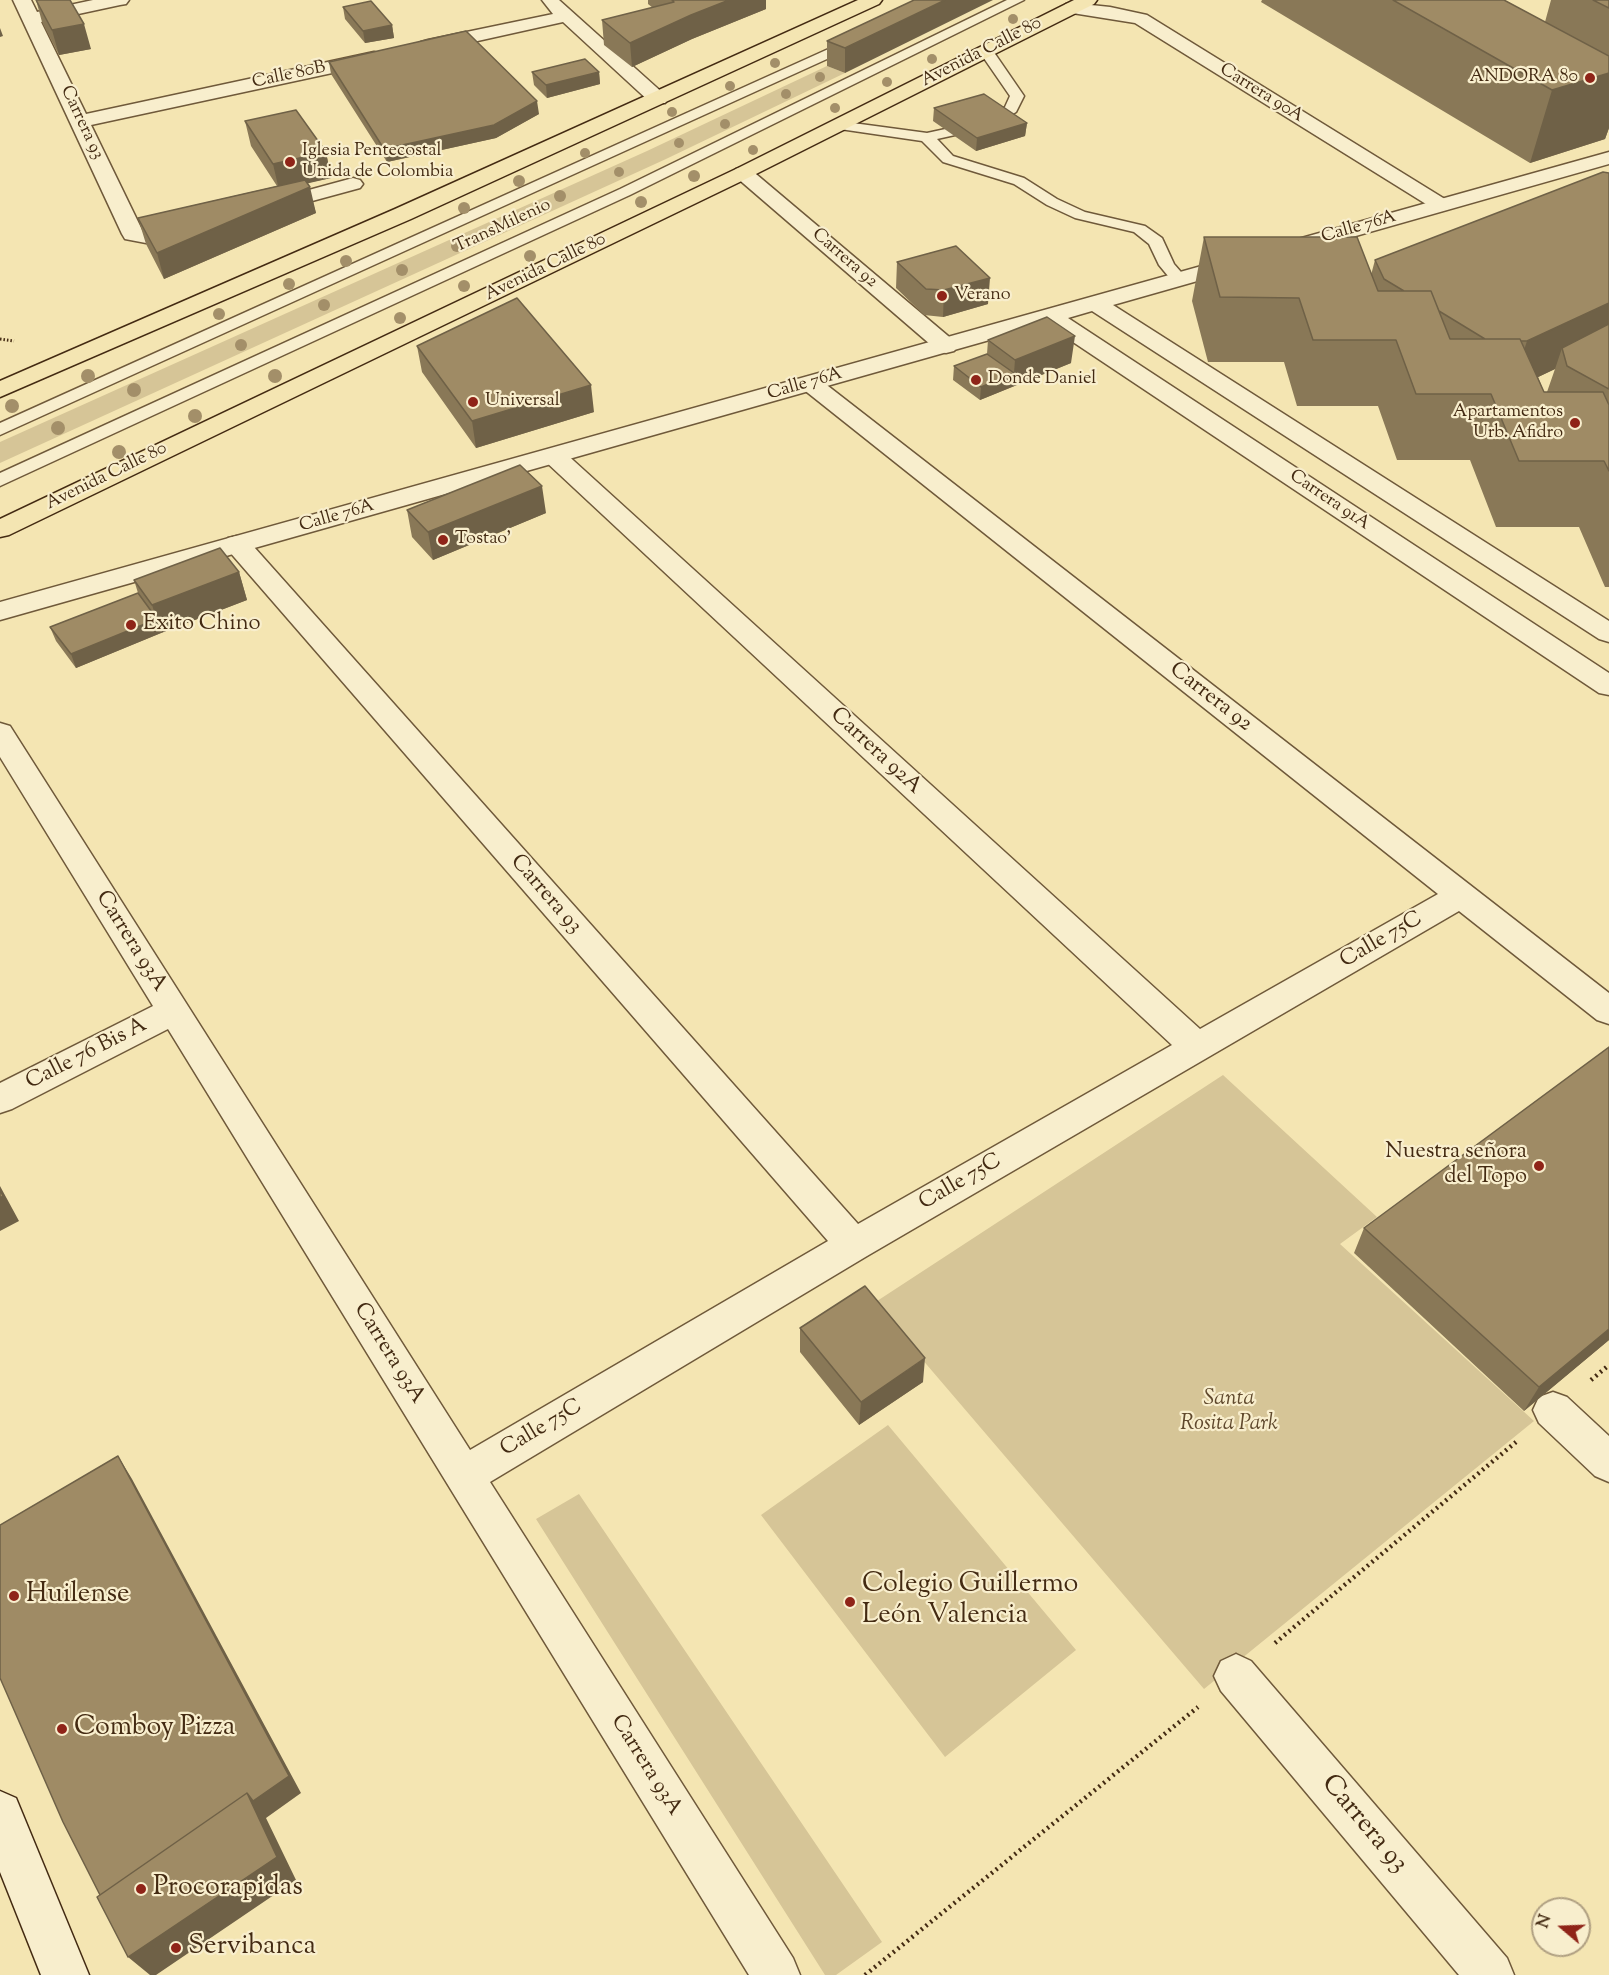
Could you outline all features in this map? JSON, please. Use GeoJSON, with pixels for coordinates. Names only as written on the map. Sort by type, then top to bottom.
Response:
{"type":"FeatureCollection","features":[{"type":"Feature","properties":{"kind":"highway"},"geometry":{"type":"LineString","coordinates":[[0,390],[658,99],[873,0]]}},
{"type":"Feature","properties":{"kind":"highway","name":"Avenida Calle 80"},"geometry":{"type":"LineString","coordinates":[[0,529],[743,173],[1080,4]]}},
{"type":"Feature","properties":{"kind":"street"},"geometry":{"type":"LineString","coordinates":[[27,9],[120,0]]}},
{"type":"Feature","properties":{"kind":"street"},"geometry":{"type":"LineString","coordinates":[[549,0],[658,99]]}},
{"type":"Feature","properties":{"kind":"street","name":"Carrera 90A"},"geometry":{"type":"LineString","coordinates":[[1080,4],[1140,20],[1441,205]]}},
{"type":"Feature","properties":{"kind":"street","name":"Carrera 93"},"geometry":{"type":"LineString","coordinates":[[27,9],[82,121],[133,234],[146,237],[207,223]]}},
{"type":"Feature","properties":{"kind":"street","name":"Calle 80B"},"geometry":{"type":"LineString","coordinates":[[82,121],[567,16]]}},
{"type":"Feature","properties":{"kind":"street","name":"Calle 76A"},"geometry":{"type":"LineString","coordinates":[[0,611],[1609,158]]}},
{"type":"Feature","properties":{"kind":"street","name":"Carrera 92"},"geometry":{"type":"LineString","coordinates":[[743,173],[946,346]]}},
{"type":"Feature","properties":{"kind":"street"},"geometry":{"type":"LineString","coordinates":[[252,211],[353,184]]}},
{"type":"Feature","properties":{"kind":"street","name":"Carrera 91A"},"geometry":{"type":"LineString","coordinates":[[1095,303],[1609,633]]}},
{"type":"Feature","properties":{"kind":"street","name":"Carrera 91A"},"geometry":{"type":"LineString","coordinates":[[1050,316],[1609,686]]}},
{"type":"Feature","properties":{"kind":"street","name":"Carrera 92"},"geometry":{"type":"LineString","coordinates":[[811,384],[1609,1011]]}},
{"type":"Feature","properties":{"kind":"street","name":"Carrera 92A"},"geometry":{"type":"LineString","coordinates":[[554,456],[1198,1048]]}},
{"type":"Feature","properties":{"kind":"street","name":"Carrera 93"},"geometry":{"type":"LineString","coordinates":[[237,544],[854,1245]]}},
{"type":"Feature","properties":{"kind":"street","name":"Carrera 93A"},"geometry":{"type":"LineString","coordinates":[[0,733],[776,1975]]}},
{"type":"Feature","properties":{"kind":"street","name":"Calle 75C"},"geometry":{"type":"LineString","coordinates":[[464,1476],[854,1245],[1461,895]]}},
{"type":"Feature","properties":{"kind":"street","name":"Calle 76 Bis A"},"geometry":{"type":"LineString","coordinates":[[0,1099],[174,1011]]}},
{"type":"Feature","properties":{"kind":"street"},"geometry":{"type":"LineString","coordinates":[[1553,1410],[1609,1463]]}},
{"type":"Feature","properties":{"kind":"street","name":"Carrera 93"},"geometry":{"type":"LineString","coordinates":[[1236,1676],[1490,1975]]}},
{"type":"Feature","properties":{"kind":"street"},"geometry":{"type":"LineString","coordinates":[[0,1814],[65,1975]]}},
{"type":"Feature","properties":{"kind":"lane","name":"TransMilenio"},"geometry":{"type":"LineString","coordinates":[[0,480],[614,197],[1017,0]]}},
{"type":"Feature","properties":{"kind":"lane","name":"TransMilenio"},"geometry":{"type":"LineString","coordinates":[[0,430],[868,35]]}},
{"type":"Feature","properties":{"kind":"lane"},"geometry":{"type":"LineString","coordinates":[[986,51],[1017,96],[1011,109],[999,118]]}},
{"type":"Feature","properties":{"kind":"lane"},"geometry":{"type":"LineString","coordinates":[[838,125],[927,137],[950,132]]}},
{"type":"Feature","properties":{"kind":"lane"},"geometry":{"type":"LineString","coordinates":[[927,137],[948,159],[1019,181],[1052,202],[1080,215],[1139,229],[1156,241],[1167,265],[1179,279]]}},
{"type":"Feature","properties":{"kind":"green space"},"geometry":{"type":"Polygon","coordinates":[[[827,66],[845,73],[666,159],[0,463],[0,442],[647,151],[827,66]]]}},
{"type":"Feature","properties":{"kind":"green space","name":"Santa Rosita Park"},"geometry":{"type":"Polygon","coordinates":[[[1223,1075],[1377,1217],[1340,1244],[1534,1421],[1204,1689],[874,1303],[1223,1075]]]}},
{"type":"Feature","properties":{"kind":"green space"},"geometry":{"type":"Polygon","coordinates":[[[888,1425],[1076,1650],[945,1757],[761,1515],[888,1425]]]}},
{"type":"Feature","properties":{"kind":"green space"},"geometry":{"type":"Polygon","coordinates":[[[579,1494],[882,1942],[836,1975],[825,1975],[536,1519],[579,1494]]]}},
{"type":"Feature","properties":{"kind":"building"},"geometry":{"type":"Polygon","coordinates":[[[36,0],[70,0],[84,24],[52,30],[36,0]]]}},
{"type":"Feature","properties":{"kind":"building"},"geometry":{"type":"Polygon","coordinates":[[[672,0],[729,0],[630,43],[602,20],[674,2],[672,0]]]}},
{"type":"Feature","properties":{"kind":"building"},"geometry":{"type":"Polygon","coordinates":[[[914,0],[945,0],[845,48],[827,41],[914,0]]]}},
{"type":"Feature","properties":{"kind":"building"},"geometry":{"type":"Polygon","coordinates":[[[1393,0],[1504,0],[1609,56],[1609,73],[1552,90],[1393,0]]]}},
{"type":"Feature","properties":{"kind":"building"},"geometry":{"type":"Polygon","coordinates":[[[1593,0],[1609,0],[1609,8],[1593,0]]]}},
{"type":"Feature","properties":{"kind":"building"},"geometry":{"type":"Polygon","coordinates":[[[371,1],[392,25],[363,31],[343,7],[371,1]]]}},
{"type":"Feature","properties":{"kind":"building"},"geometry":{"type":"Polygon","coordinates":[[[466,31],[537,101],[494,125],[384,149],[329,62],[466,31]]]}},
{"type":"Feature","properties":{"kind":"building"},"geometry":{"type":"Polygon","coordinates":[[[585,59],[599,72],[546,85],[532,72],[585,59]]]}},
{"type":"Feature","properties":{"kind":"building"},"geometry":{"type":"Polygon","coordinates":[[[984,94],[1027,123],[977,138],[934,108],[984,94]]]}},
{"type":"Feature","properties":{"kind":"building"},"geometry":{"type":"Polygon","coordinates":[[[296,110],[326,152],[273,164],[245,121],[296,110]]]}},
{"type":"Feature","properties":{"kind":"building"},"geometry":{"type":"Polygon","coordinates":[[[1603,172],[1609,173],[1609,303],[1527,341],[1485,339],[1439,311],[1431,291],[1404,291],[1384,279],[1375,260],[1603,172]]]}},
{"type":"Feature","properties":{"kind":"building"},"geometry":{"type":"Polygon","coordinates":[[[305,180],[310,187],[157,253],[138,218],[305,180]]]}},
{"type":"Feature","properties":{"kind":"building"},"geometry":{"type":"Polygon","coordinates":[[[1204,237],[1357,237],[1378,291],[1431,291],[1450,339],[1520,339],[1544,392],[1603,392],[1609,405],[1609,471],[1604,461],[1519,461],[1491,394],[1416,394],[1396,340],[1313,340],[1299,298],[1220,297],[1204,237]]]}},
{"type":"Feature","properties":{"kind":"building"},"geometry":{"type":"Polygon","coordinates":[[[956,246],[990,278],[944,290],[926,289],[897,262],[956,246]]]}},
{"type":"Feature","properties":{"kind":"building"},"geometry":{"type":"Polygon","coordinates":[[[517,298],[591,385],[472,421],[417,346],[517,298]]]}},
{"type":"Feature","properties":{"kind":"building"},"geometry":{"type":"Polygon","coordinates":[[[1047,317],[1075,336],[1015,360],[988,340],[1047,317]]]}},
{"type":"Feature","properties":{"kind":"building"},"geometry":{"type":"Polygon","coordinates":[[[1609,324],[1609,389],[1567,366],[1562,348],[1609,324]]]}},
{"type":"Feature","properties":{"kind":"building"},"geometry":{"type":"Polygon","coordinates":[[[987,354],[1014,373],[981,387],[954,366],[987,354]]]}},
{"type":"Feature","properties":{"kind":"building"},"geometry":{"type":"Polygon","coordinates":[[[520,465],[542,486],[428,532],[407,510],[520,465]]]}},
{"type":"Feature","properties":{"kind":"building"},"geometry":{"type":"Polygon","coordinates":[[[220,548],[239,572],[152,605],[134,580],[220,548]]]}},
{"type":"Feature","properties":{"kind":"building"},"geometry":{"type":"Polygon","coordinates":[[[138,593],[157,619],[71,654],[50,627],[138,593]]]}},
{"type":"Feature","properties":{"kind":"building","name":"Nuestra señora del Topo"},"geometry":{"type":"Polygon","coordinates":[[[1609,1047],[1609,1329],[1539,1387],[1364,1228],[1609,1047]]]}},
{"type":"Feature","properties":{"kind":"building"},"geometry":{"type":"Polygon","coordinates":[[[865,1286],[925,1358],[861,1402],[800,1328],[865,1286]]]}},
{"type":"Feature","properties":{"kind":"building"},"geometry":{"type":"Polygon","coordinates":[[[118,1456],[289,1776],[253,1801],[247,1793],[100,1895],[63,1822],[0,1678],[0,1525],[118,1456]]]}},
{"type":"Feature","properties":{"kind":"building"},"geometry":{"type":"Polygon","coordinates":[[[247,1793],[277,1857],[128,1957],[97,1897],[247,1793]]]}},
{"type":"Feature","properties":{"kind":"place","name":"ANDORA 80"},"geometry":{"type":"Point","coordinates":[1590,78]}},
{"type":"Feature","properties":{"kind":"place","name":"Iglesia Pentecostal Unida de Colombia"},"geometry":{"type":"Point","coordinates":[290,162]}},
{"type":"Feature","properties":{"kind":"place","name":"Verano"},"geometry":{"type":"Point","coordinates":[942,296]}},
{"type":"Feature","properties":{"kind":"place","name":"Donde Daniel"},"geometry":{"type":"Point","coordinates":[976,380]}},
{"type":"Feature","properties":{"kind":"place","name":"Universal"},"geometry":{"type":"Point","coordinates":[473,402]}},
{"type":"Feature","properties":{"kind":"place","name":"Apartamentos Urb. Afidro"},"geometry":{"type":"Point","coordinates":[1575,423]}},
{"type":"Feature","properties":{"kind":"place","name":"Tostao’"},"geometry":{"type":"Point","coordinates":[443,540]}},
{"type":"Feature","properties":{"kind":"place","name":"Exito Chino"},"geometry":{"type":"Point","coordinates":[131,625]}},
{"type":"Feature","properties":{"kind":"place","name":"Nuestra señora del Topo"},"geometry":{"type":"Point","coordinates":[1539,1166]}},
{"type":"Feature","properties":{"kind":"place","name":"Huilense"},"geometry":{"type":"Point","coordinates":[14,1596]}},
{"type":"Feature","properties":{"kind":"place","name":"Colegio Guillermo León Valencia"},"geometry":{"type":"Point","coordinates":[850,1602]}},
{"type":"Feature","properties":{"kind":"place","name":"Comboy Pizza"},"geometry":{"type":"Point","coordinates":[62,1729]}},
{"type":"Feature","properties":{"kind":"place","name":"Procorapidas"},"geometry":{"type":"Point","coordinates":[141,1889]}},
{"type":"Feature","properties":{"kind":"place","name":"Servibanca"},"geometry":{"type":"Point","coordinates":[176,1948]}}]}
